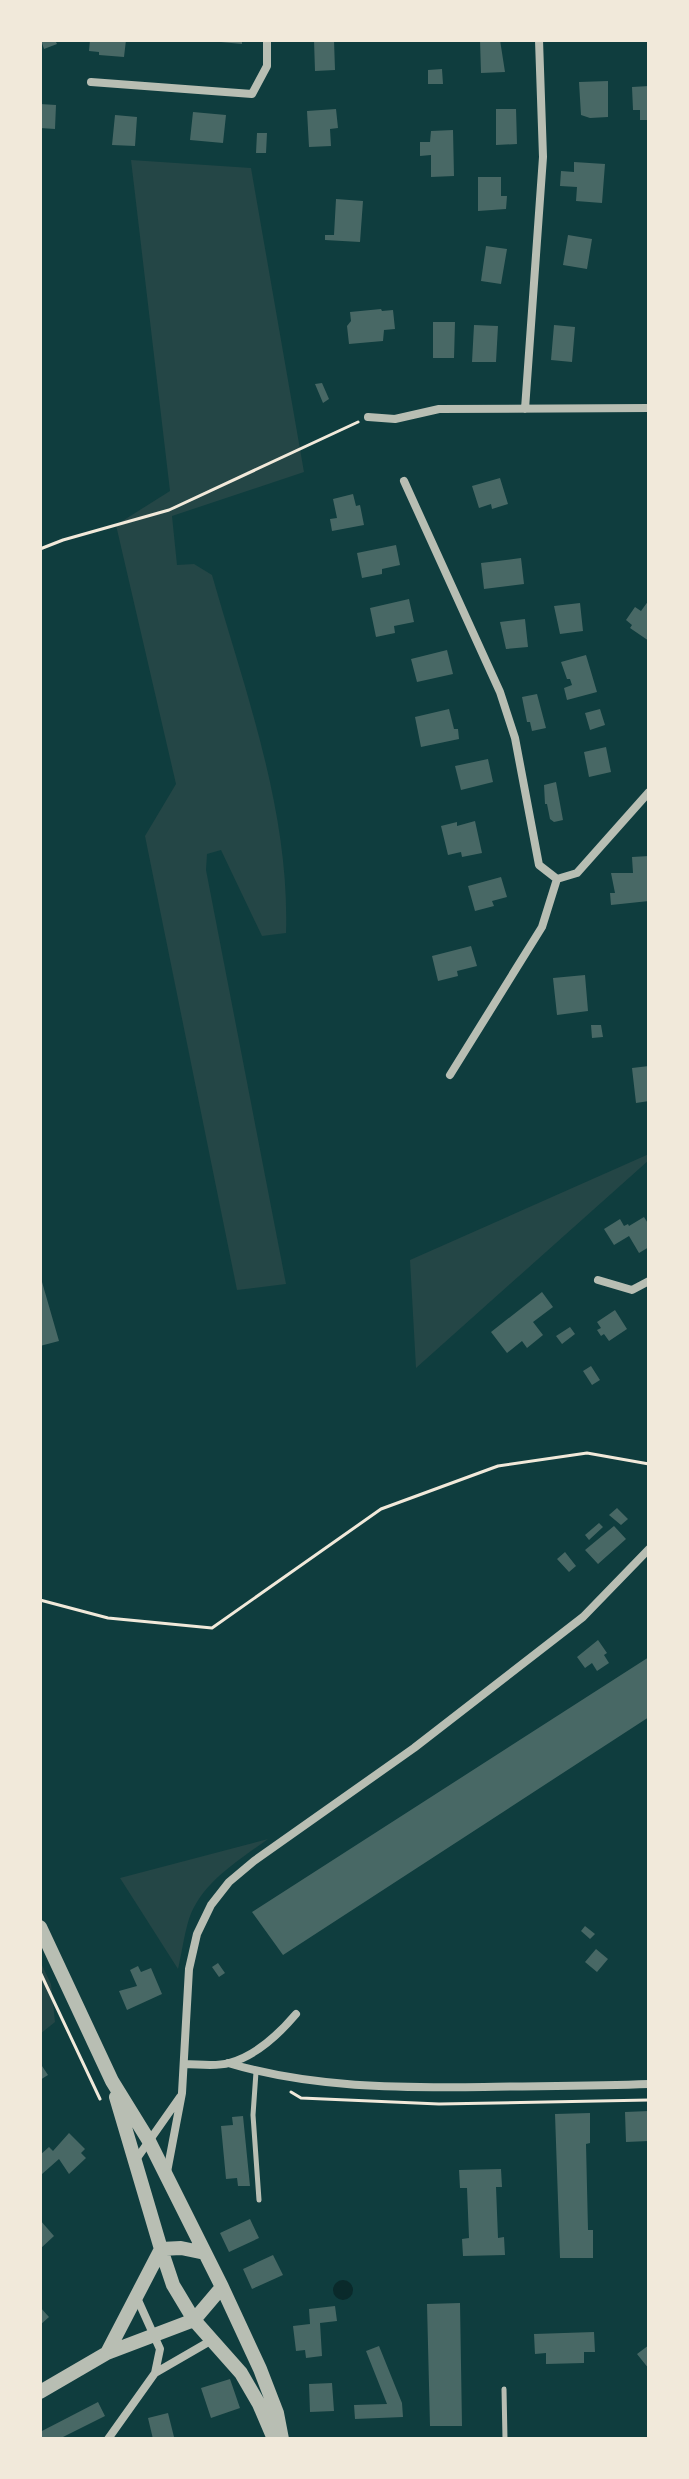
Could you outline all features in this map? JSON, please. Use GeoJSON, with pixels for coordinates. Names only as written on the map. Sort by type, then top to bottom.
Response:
{"type":"FeatureCollection","features":[{"type":"Feature","properties":{"kind":"street"},"geometry":{"type":"LineString","coordinates":[[91,82],[252,94],[267,66],[267,40]]}},
{"type":"Feature","properties":{"kind":"street"},"geometry":{"type":"LineString","coordinates":[[525,409],[543,157],[539,40]]}},
{"type":"Feature","properties":{"kind":"street"},"geometry":{"type":"LineString","coordinates":[[368,417],[395,419],[439,409],[649,408]]}},
{"type":"Feature","properties":{"kind":"street"},"geometry":{"type":"LineString","coordinates":[[404,481],[500,692],[515,738],[539,865],[557,879]]}},
{"type":"Feature","properties":{"kind":"street"},"geometry":{"type":"LineString","coordinates":[[557,879],[577,873],[649,792]]}},
{"type":"Feature","properties":{"kind":"street"},"geometry":{"type":"LineString","coordinates":[[450,1075],[542,927],[557,879]]}},
{"type":"Feature","properties":{"kind":"street"},"geometry":{"type":"LineString","coordinates":[[598,1280],[632,1290],[649,1281]]}},
{"type":"Feature","properties":{"kind":"street"},"geometry":{"type":"LineString","coordinates":[[167,2174],[182,2093],[189,1969],[197,1934],[211,1905],[229,1882],[254,1861],[414,1748],[583,1617],[649,1549]]}},
{"type":"Feature","properties":{"kind":"street"},"geometry":{"type":"LineString","coordinates":[[40,1927],[112,2081],[167,2174],[222,2287],[260,2369],[277,2413],[282,2439]]}},
{"type":"Feature","properties":{"kind":"street"},"geometry":{"type":"LineString","coordinates":[[228,2063],[279,2034],[296,2014]]}},
{"type":"Feature","properties":{"kind":"street"},"geometry":{"type":"LineString","coordinates":[[184,2064],[228,2063],[256,2072],[318,2082],[428,2087],[649,2084]]}},
{"type":"Feature","properties":{"kind":"street"},"geometry":{"type":"LineString","coordinates":[[112,2081],[173,2285],[194,2320],[241,2373],[274,2439]]}},
{"type":"Feature","properties":{"kind":"street"},"geometry":{"type":"LineString","coordinates":[[135,2161],[182,2093]]}},
{"type":"Feature","properties":{"kind":"street"},"geometry":{"type":"LineString","coordinates":[[161,2249],[181,2248],[205,2253]]}},
{"type":"Feature","properties":{"kind":"street"},"geometry":{"type":"LineString","coordinates":[[107,2353],[161,2249]]}},
{"type":"Feature","properties":{"kind":"street"},"geometry":{"type":"LineString","coordinates":[[40,2392],[107,2353],[194,2320],[222,2287]]}},
{"type":"Feature","properties":{"kind":"street"},"geometry":{"type":"LineString","coordinates":[[108,2439],[155,2373],[160,2349],[137,2298]]}},
{"type":"Feature","properties":{"kind":"street"},"geometry":{"type":"LineString","coordinates":[[155,2373],[212,2340]]}},
{"type":"Feature","properties":{"kind":"lane"},"geometry":{"type":"LineString","coordinates":[[256,2072],[253,2115],[259,2200]]}},
{"type":"Feature","properties":{"kind":"lane"},"geometry":{"type":"LineString","coordinates":[[504,2389],[505,2439]]}},
{"type":"Feature","properties":{"kind":"path"},"geometry":{"type":"LineString","coordinates":[[40,549],[169,510],[368,417]]}},
{"type":"Feature","properties":{"kind":"path"},"geometry":{"type":"LineString","coordinates":[[40,1600],[108,1618],[212,1628],[381,1509],[396,1503],[498,1466],[587,1453],[649,1464]]}},
{"type":"Feature","properties":{"kind":"shaded area"},"geometry":{"type":"Polygon","coordinates":[[[131,160],[251,168],[304,472],[172,516],[177,565],[194,564],[212,575],[263,752],[281,842],[285,887],[286,933],[262,936],[221,850],[207,854],[206,870],[286,1284],[237,1290],[145,836],[176,784],[116,525],[170,491],[131,160]]]}},
{"type":"Feature","properties":{"kind":"shaded area"},"geometry":{"type":"Polygon","coordinates":[[[649,1154],[649,1160],[416,1368],[410,1260],[649,1154]]]}},
{"type":"Feature","properties":{"kind":"shaded area"},"geometry":{"type":"Polygon","coordinates":[[[268,1839],[222,1873],[202,1894],[189,1919],[178,1969],[120,1878],[268,1839]]]}},
{"type":"Feature","properties":{"kind":"shaded area"},"geometry":{"type":"Polygon","coordinates":[[[40,1961],[51,1984],[55,2022],[40,2034],[40,1961]]]}},
{"type":"Feature","properties":{"kind":"shaded area"},"geometry":{"type":"Polygon","coordinates":[[[343,2280],[350,2283],[353,2290],[350,2297],[343,2300],[336,2297],[333,2290],[336,2283],[343,2280]]]}},
{"type":"Feature","properties":{"kind":"building"},"geometry":{"type":"Polygon","coordinates":[[[41,40],[55,40],[57,44],[44,49],[41,40]]]}},
{"type":"Feature","properties":{"kind":"building"},"geometry":{"type":"Polygon","coordinates":[[[90,40],[126,40],[124,57],[89,51],[90,40]]]}},
{"type":"Feature","properties":{"kind":"building"},"geometry":{"type":"Polygon","coordinates":[[[242,40],[242,44],[221,42],[242,40]]]}},
{"type":"Feature","properties":{"kind":"building"},"geometry":{"type":"Polygon","coordinates":[[[314,40],[334,40],[335,70],[315,71],[314,40]]]}},
{"type":"Feature","properties":{"kind":"building"},"geometry":{"type":"Polygon","coordinates":[[[480,40],[500,40],[505,72],[481,73],[480,40]]]}},
{"type":"Feature","properties":{"kind":"building"},"geometry":{"type":"Polygon","coordinates":[[[442,69],[443,84],[428,84],[428,70],[442,69]]]}},
{"type":"Feature","properties":{"kind":"building"},"geometry":{"type":"Polygon","coordinates":[[[608,81],[608,117],[581,115],[579,82],[608,81]]]}},
{"type":"Feature","properties":{"kind":"building"},"geometry":{"type":"Polygon","coordinates":[[[649,86],[649,120],[640,120],[640,110],[633,110],[632,87],[649,86]]]}},
{"type":"Feature","properties":{"kind":"building"},"geometry":{"type":"Polygon","coordinates":[[[40,104],[56,105],[55,129],[40,128],[40,104]]]}},
{"type":"Feature","properties":{"kind":"building"},"geometry":{"type":"Polygon","coordinates":[[[336,109],[338,128],[330,129],[331,146],[309,147],[307,111],[336,109]]]}},
{"type":"Feature","properties":{"kind":"building"},"geometry":{"type":"Polygon","coordinates":[[[496,109],[516,109],[517,144],[496,145],[496,109]]]}},
{"type":"Feature","properties":{"kind":"building"},"geometry":{"type":"Polygon","coordinates":[[[193,112],[226,115],[223,143],[190,140],[193,112]]]}},
{"type":"Feature","properties":{"kind":"building"},"geometry":{"type":"Polygon","coordinates":[[[115,115],[137,117],[135,146],[112,145],[115,115]]]}},
{"type":"Feature","properties":{"kind":"building"},"geometry":{"type":"Polygon","coordinates":[[[453,130],[454,176],[431,177],[431,155],[420,156],[420,142],[430,142],[431,131],[453,130]]]}},
{"type":"Feature","properties":{"kind":"building"},"geometry":{"type":"Polygon","coordinates":[[[257,133],[267,133],[266,153],[256,153],[257,133]]]}},
{"type":"Feature","properties":{"kind":"building"},"geometry":{"type":"Polygon","coordinates":[[[574,162],[605,164],[602,203],[576,201],[577,187],[560,186],[561,171],[574,172],[574,162]]]}},
{"type":"Feature","properties":{"kind":"building"},"geometry":{"type":"Polygon","coordinates":[[[478,177],[501,177],[501,196],[507,196],[506,209],[478,211],[478,177]]]}},
{"type":"Feature","properties":{"kind":"building"},"geometry":{"type":"Polygon","coordinates":[[[336,199],[363,201],[360,242],[325,240],[325,235],[334,235],[336,199]]]}},
{"type":"Feature","properties":{"kind":"building"},"geometry":{"type":"Polygon","coordinates":[[[568,235],[592,239],[587,269],[563,265],[568,235]]]}},
{"type":"Feature","properties":{"kind":"building"},"geometry":{"type":"Polygon","coordinates":[[[486,246],[507,249],[501,284],[481,281],[486,246]]]}},
{"type":"Feature","properties":{"kind":"building"},"geometry":{"type":"Polygon","coordinates":[[[393,310],[395,329],[384,330],[383,341],[349,344],[347,326],[351,321],[350,312],[393,310]]]}},
{"type":"Feature","properties":{"kind":"building"},"geometry":{"type":"Polygon","coordinates":[[[433,322],[455,322],[454,358],[433,358],[433,322]]]}},
{"type":"Feature","properties":{"kind":"building"},"geometry":{"type":"Polygon","coordinates":[[[474,325],[498,326],[496,362],[472,362],[474,325]]]}},
{"type":"Feature","properties":{"kind":"building"},"geometry":{"type":"Polygon","coordinates":[[[554,325],[575,327],[572,362],[551,360],[554,325]]]}},
{"type":"Feature","properties":{"kind":"building"},"geometry":{"type":"Polygon","coordinates":[[[322,383],[329,399],[323,403],[315,384],[322,383]]]}},
{"type":"Feature","properties":{"kind":"building"},"geometry":{"type":"Polygon","coordinates":[[[500,478],[508,504],[492,509],[491,504],[479,508],[472,486],[500,478]]]}},
{"type":"Feature","properties":{"kind":"building"},"geometry":{"type":"Polygon","coordinates":[[[353,494],[356,506],[360,505],[364,525],[332,531],[330,519],[337,518],[333,499],[353,494]]]}},
{"type":"Feature","properties":{"kind":"building"},"geometry":{"type":"Polygon","coordinates":[[[396,545],[400,565],[382,569],[382,574],[362,578],[357,553],[396,545]]]}},
{"type":"Feature","properties":{"kind":"building"},"geometry":{"type":"Polygon","coordinates":[[[521,558],[524,584],[484,589],[481,563],[521,558]]]}},
{"type":"Feature","properties":{"kind":"building"},"geometry":{"type":"Polygon","coordinates":[[[409,599],[414,622],[394,626],[395,633],[376,637],[370,608],[409,599]]]}},
{"type":"Feature","properties":{"kind":"building"},"geometry":{"type":"Polygon","coordinates":[[[649,600],[649,641],[630,628],[632,625],[626,620],[635,607],[641,611],[649,600]]]}},
{"type":"Feature","properties":{"kind":"building"},"geometry":{"type":"Polygon","coordinates":[[[580,603],[583,631],[560,634],[554,606],[580,603]]]}},
{"type":"Feature","properties":{"kind":"building"},"geometry":{"type":"Polygon","coordinates":[[[525,619],[528,647],[506,649],[500,622],[525,619]]]}},
{"type":"Feature","properties":{"kind":"building"},"geometry":{"type":"Polygon","coordinates":[[[447,650],[453,674],[417,682],[411,659],[447,650]]]}},
{"type":"Feature","properties":{"kind":"building"},"geometry":{"type":"Polygon","coordinates":[[[586,655],[597,692],[567,700],[564,688],[572,685],[561,662],[586,655]]]}},
{"type":"Feature","properties":{"kind":"building"},"geometry":{"type":"Polygon","coordinates":[[[537,694],[546,728],[532,731],[522,697],[537,694]]]}},
{"type":"Feature","properties":{"kind":"building"},"geometry":{"type":"Polygon","coordinates":[[[449,709],[459,739],[421,747],[415,717],[449,709]]]}},
{"type":"Feature","properties":{"kind":"building"},"geometry":{"type":"Polygon","coordinates":[[[600,709],[605,725],[590,730],[585,713],[600,709]]]}},
{"type":"Feature","properties":{"kind":"building"},"geometry":{"type":"Polygon","coordinates":[[[606,747],[611,772],[589,777],[584,752],[606,747]]]}},
{"type":"Feature","properties":{"kind":"building"},"geometry":{"type":"Polygon","coordinates":[[[488,759],[493,782],[461,790],[455,766],[488,759]]]}},
{"type":"Feature","properties":{"kind":"building"},"geometry":{"type":"Polygon","coordinates":[[[556,782],[563,820],[554,822],[545,804],[544,785],[556,782]]]}},
{"type":"Feature","properties":{"kind":"building"},"geometry":{"type":"Polygon","coordinates":[[[475,821],[482,853],[462,857],[461,852],[448,855],[441,826],[475,821]]]}},
{"type":"Feature","properties":{"kind":"building"},"geometry":{"type":"Polygon","coordinates":[[[649,856],[649,901],[611,905],[610,893],[615,893],[611,873],[633,873],[632,857],[649,856]]]}},
{"type":"Feature","properties":{"kind":"building"},"geometry":{"type":"Polygon","coordinates":[[[501,877],[507,897],[492,901],[494,906],[475,911],[468,886],[501,877]]]}},
{"type":"Feature","properties":{"kind":"building"},"geometry":{"type":"Polygon","coordinates":[[[471,946],[477,966],[457,971],[458,976],[438,981],[432,956],[471,946]]]}},
{"type":"Feature","properties":{"kind":"building"},"geometry":{"type":"Polygon","coordinates":[[[585,975],[588,1011],[557,1015],[553,978],[585,975]]]}},
{"type":"Feature","properties":{"kind":"building"},"geometry":{"type":"Polygon","coordinates":[[[591,1025],[601,1025],[603,1037],[592,1038],[591,1025]]]}},
{"type":"Feature","properties":{"kind":"building"},"geometry":{"type":"Polygon","coordinates":[[[649,1066],[649,1101],[636,1103],[632,1068],[649,1066]]]}},
{"type":"Feature","properties":{"kind":"building"},"geometry":{"type":"Polygon","coordinates":[[[644,1217],[649,1225],[649,1247],[639,1253],[629,1236],[614,1245],[604,1229],[620,1219],[624,1226],[629,1226],[644,1217]]]}},
{"type":"Feature","properties":{"kind":"building"},"geometry":{"type":"Polygon","coordinates":[[[40,1275],[59,1341],[40,1346],[40,1275]]]}},
{"type":"Feature","properties":{"kind":"building"},"geometry":{"type":"Polygon","coordinates":[[[542,1292],[553,1307],[533,1322],[543,1335],[527,1348],[522,1341],[507,1353],[491,1332],[542,1292]]]}},
{"type":"Feature","properties":{"kind":"building"},"geometry":{"type":"Polygon","coordinates":[[[615,1310],[627,1329],[609,1341],[597,1330],[601,1328],[597,1322],[615,1310]]]}},
{"type":"Feature","properties":{"kind":"building"},"geometry":{"type":"Polygon","coordinates":[[[570,1327],[575,1334],[562,1344],[556,1336],[570,1327]]]}},
{"type":"Feature","properties":{"kind":"building"},"geometry":{"type":"Polygon","coordinates":[[[591,1366],[600,1380],[592,1385],[583,1371],[591,1366]]]}},
{"type":"Feature","properties":{"kind":"building"},"geometry":{"type":"Polygon","coordinates":[[[617,1508],[628,1519],[621,1525],[609,1515],[617,1508]]]}},
{"type":"Feature","properties":{"kind":"building"},"geometry":{"type":"Polygon","coordinates":[[[599,1523],[603,1527],[589,1540],[585,1535],[599,1523]]]}},
{"type":"Feature","properties":{"kind":"building"},"geometry":{"type":"Polygon","coordinates":[[[614,1526],[626,1539],[598,1564],[585,1550],[614,1526]]]}},
{"type":"Feature","properties":{"kind":"building"},"geometry":{"type":"Polygon","coordinates":[[[565,1552],[576,1566],[569,1572],[557,1559],[565,1552]]]}},
{"type":"Feature","properties":{"kind":"building"},"geometry":{"type":"Polygon","coordinates":[[[598,1640],[607,1653],[604,1655],[609,1663],[597,1671],[592,1663],[585,1668],[577,1657],[598,1640]]]}},
{"type":"Feature","properties":{"kind":"building"},"geometry":{"type":"Polygon","coordinates":[[[649,1657],[649,1717],[283,1955],[252,1912],[649,1657]]]}},
{"type":"Feature","properties":{"kind":"building"},"geometry":{"type":"Polygon","coordinates":[[[585,1926],[595,1934],[590,1939],[581,1931],[585,1926]]]}},
{"type":"Feature","properties":{"kind":"building"},"geometry":{"type":"Polygon","coordinates":[[[596,1949],[608,1959],[597,1972],[585,1962],[596,1949]]]}},
{"type":"Feature","properties":{"kind":"building"},"geometry":{"type":"Polygon","coordinates":[[[218,1963],[225,1973],[219,1977],[212,1967],[218,1963]]]}},
{"type":"Feature","properties":{"kind":"building"},"geometry":{"type":"Polygon","coordinates":[[[138,1966],[141,1972],[151,1968],[162,1994],[127,2010],[119,1991],[137,1986],[130,1970],[138,1966]]]}},
{"type":"Feature","properties":{"kind":"building"},"geometry":{"type":"Polygon","coordinates":[[[40,2063],[48,2075],[40,2080],[40,2063]]]}},
{"type":"Feature","properties":{"kind":"building"},"geometry":{"type":"Polygon","coordinates":[[[649,2111],[649,2141],[626,2142],[625,2112],[649,2111]]]}},
{"type":"Feature","properties":{"kind":"building"},"geometry":{"type":"Polygon","coordinates":[[[590,2113],[590,2143],[586,2144],[588,2230],[593,2230],[593,2258],[560,2258],[555,2114],[590,2113]]]}},
{"type":"Feature","properties":{"kind":"building"},"geometry":{"type":"Polygon","coordinates":[[[243,2116],[250,2186],[238,2186],[237,2178],[226,2179],[221,2126],[233,2125],[232,2117],[243,2116]]]}},
{"type":"Feature","properties":{"kind":"building"},"geometry":{"type":"Polygon","coordinates":[[[69,2133],[85,2149],[81,2153],[86,2158],[69,2174],[59,2159],[42,2174],[40,2155],[49,2147],[53,2151],[69,2133]]]}},
{"type":"Feature","properties":{"kind":"building"},"geometry":{"type":"Polygon","coordinates":[[[501,2169],[502,2187],[496,2187],[498,2238],[504,2237],[505,2255],[463,2256],[462,2239],[469,2238],[467,2188],[460,2188],[459,2170],[501,2169]]]}},
{"type":"Feature","properties":{"kind":"building"},"geometry":{"type":"Polygon","coordinates":[[[250,2219],[259,2238],[229,2252],[220,2233],[250,2219]]]}},
{"type":"Feature","properties":{"kind":"building"},"geometry":{"type":"Polygon","coordinates":[[[40,2220],[54,2236],[40,2249],[40,2220]]]}},
{"type":"Feature","properties":{"kind":"building"},"geometry":{"type":"Polygon","coordinates":[[[273,2255],[283,2275],[252,2289],[243,2269],[273,2255]]]}},
{"type":"Feature","properties":{"kind":"building"},"geometry":{"type":"Polygon","coordinates":[[[460,2303],[462,2426],[430,2426],[427,2304],[460,2303]]]}},
{"type":"Feature","properties":{"kind":"building"},"geometry":{"type":"Polygon","coordinates":[[[335,2306],[337,2321],[320,2323],[322,2356],[306,2358],[305,2350],[296,2351],[293,2326],[310,2324],[309,2309],[335,2306]]]}},
{"type":"Feature","properties":{"kind":"building"},"geometry":{"type":"Polygon","coordinates":[[[40,2307],[49,2317],[40,2325],[40,2307]]]}},
{"type":"Feature","properties":{"kind":"building"},"geometry":{"type":"Polygon","coordinates":[[[594,2332],[595,2352],[584,2352],[584,2363],[546,2364],[546,2353],[535,2354],[534,2334],[594,2332]]]}},
{"type":"Feature","properties":{"kind":"building"},"geometry":{"type":"Polygon","coordinates":[[[649,2345],[649,2369],[637,2354],[649,2345]]]}},
{"type":"Feature","properties":{"kind":"building"},"geometry":{"type":"Polygon","coordinates":[[[379,2346],[402,2403],[403,2417],[355,2419],[354,2405],[387,2404],[366,2351],[379,2346]]]}},
{"type":"Feature","properties":{"kind":"building"},"geometry":{"type":"Polygon","coordinates":[[[230,2379],[240,2408],[211,2418],[201,2388],[230,2379]]]}},
{"type":"Feature","properties":{"kind":"building"},"geometry":{"type":"Polygon","coordinates":[[[332,2383],[334,2411],[310,2412],[309,2384],[332,2383]]]}},
{"type":"Feature","properties":{"kind":"building"},"geometry":{"type":"Polygon","coordinates":[[[98,2402],[105,2416],[59,2439],[40,2439],[40,2432],[98,2402]]]}},
{"type":"Feature","properties":{"kind":"building"},"geometry":{"type":"Polygon","coordinates":[[[168,2413],[174,2437],[153,2439],[148,2418],[168,2413]]]}}]}
